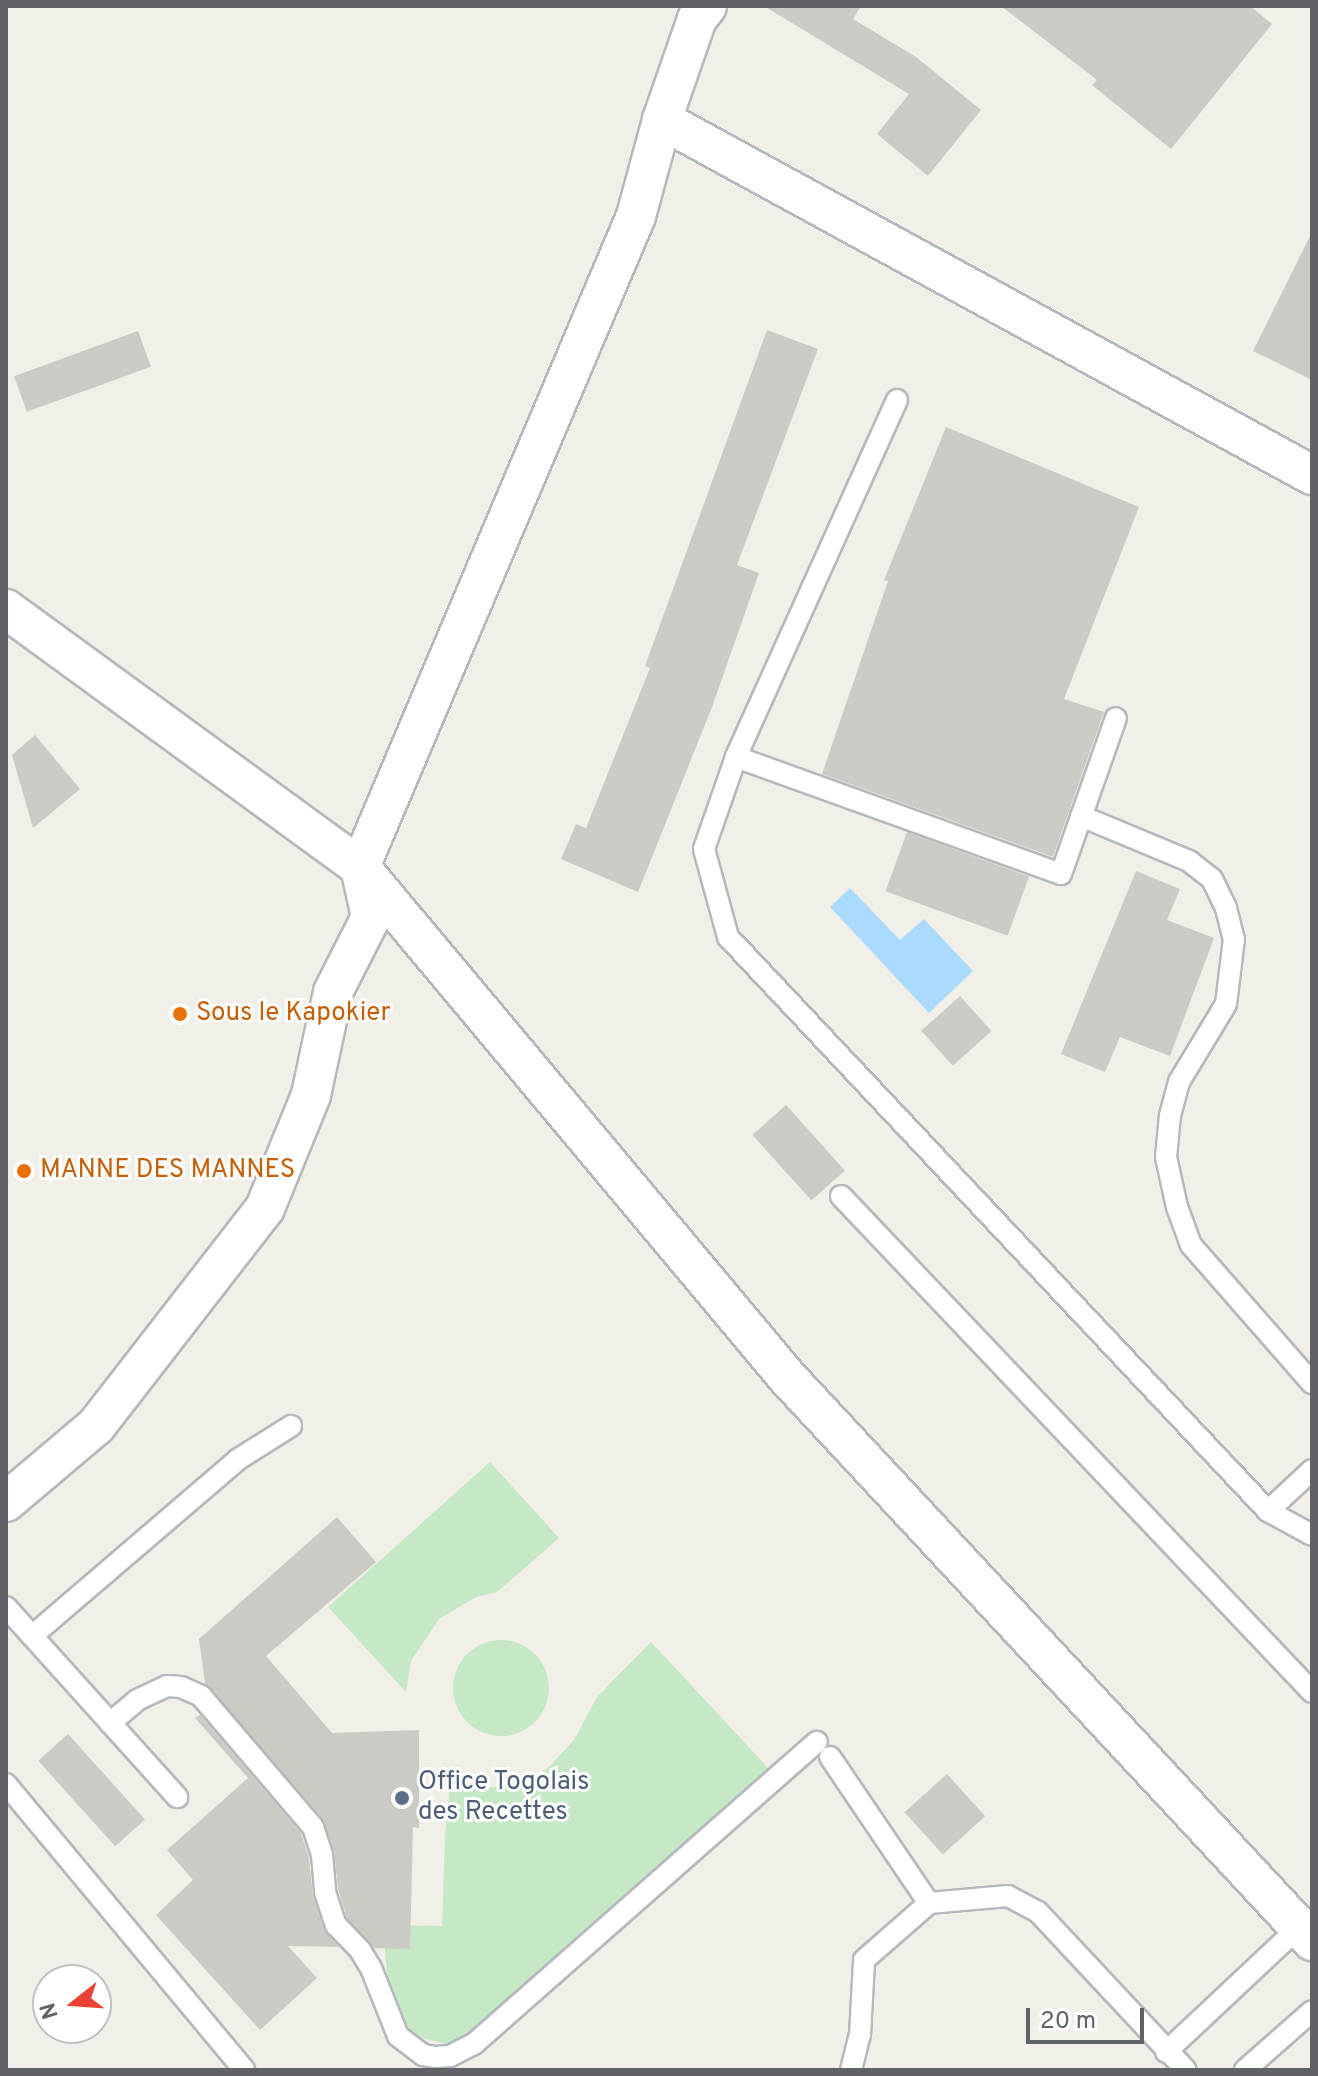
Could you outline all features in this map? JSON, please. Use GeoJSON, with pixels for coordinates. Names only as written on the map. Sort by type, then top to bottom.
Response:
{"type":"FeatureCollection","features":[{"type":"Feature","properties":{"kind":"street"},"geometry":{"type":"LineString","coordinates":[[6,1502],[96,1426],[265,1208],[311,1095],[333,992],[371,917],[360,867],[636,216],[662,120],[697,19],[707,6]]}},
{"type":"Feature","properties":{"kind":"street"},"geometry":{"type":"LineString","coordinates":[[662,120],[1312,475]]}},
{"type":"Feature","properties":{"kind":"street"},"geometry":{"type":"LineString","coordinates":[[6,609],[360,867],[786,1376],[1305,1934]]}},
{"type":"Feature","properties":{"kind":"lane"},"geometry":{"type":"LineString","coordinates":[[897,400],[736,757],[704,849],[728,937],[1268,1511],[1312,1535]]}},
{"type":"Feature","properties":{"kind":"lane"},"geometry":{"type":"LineString","coordinates":[[736,757],[1061,874],[1116,718]]}},
{"type":"Feature","properties":{"kind":"lane"},"geometry":{"type":"LineString","coordinates":[[1081,816],[1189,861],[1212,879],[1226,908],[1234,939],[1226,1004],[1179,1082],[1170,1115],[1166,1157],[1177,1207],[1191,1245],[1312,1383]]}},
{"type":"Feature","properties":{"kind":"lane"},"geometry":{"type":"LineString","coordinates":[[841,1196],[1312,1692]]}},
{"type":"Feature","properties":{"kind":"lane"},"geometry":{"type":"LineString","coordinates":[[32,1636],[237,1460],[291,1426]]}},
{"type":"Feature","properties":{"kind":"lane"},"geometry":{"type":"LineString","coordinates":[[1268,1511],[1312,1470]]}},
{"type":"Feature","properties":{"kind":"lane"},"geometry":{"type":"LineString","coordinates":[[6,1607],[177,1797]]}},
{"type":"Feature","properties":{"kind":"lane"},"geometry":{"type":"LineString","coordinates":[[110,1723],[137,1700],[167,1686],[181,1687],[201,1696],[313,1827],[322,1855],[325,1892],[336,1925],[360,1950],[371,1968],[398,2036],[423,2055],[450,2056],[474,2044],[824,1750],[929,1903]]}},
{"type":"Feature","properties":{"kind":"lane"},"geometry":{"type":"LineString","coordinates":[[6,1784],[244,2070]]}},
{"type":"Feature","properties":{"kind":"lane"},"geometry":{"type":"LineString","coordinates":[[851,2070],[860,2035],[864,1960],[929,1903],[1008,1896],[1038,1912],[1186,2070]]}},
{"type":"Feature","properties":{"kind":"lane"},"geometry":{"type":"LineString","coordinates":[[1166,2052],[1305,1934]]}},
{"type":"Feature","properties":{"kind":"lane"},"geometry":{"type":"LineString","coordinates":[[1245,2070],[1312,2011]]}},
{"type":"Feature","properties":{"kind":"green space"},"geometry":{"type":"Polygon","coordinates":[[[490,1462],[559,1538],[497,1592],[476,1597],[439,1619],[411,1661],[406,1692],[328,1607],[490,1462]]]}},
{"type":"Feature","properties":{"kind":"green space"},"geometry":{"type":"Polygon","coordinates":[[[501,1640],[519,1644],[535,1654],[545,1670],[549,1688],[545,1706],[535,1722],[519,1732],[501,1736],[483,1732],[467,1722],[457,1706],[453,1688],[457,1670],[467,1654],[483,1644],[501,1640]]]}},
{"type":"Feature","properties":{"kind":"green space"},"geometry":{"type":"Polygon","coordinates":[[[651,1642],[769,1769],[470,2036],[446,2044],[421,2038],[411,2031],[400,2011],[387,1973],[383,1925],[442,1926],[445,1835],[451,1778],[493,1787],[530,1779],[547,1769],[574,1740],[597,1697],[651,1642]]]}},
{"type":"Feature","properties":{"kind":"water"},"geometry":{"type":"Polygon","coordinates":[[[850,888],[900,940],[924,919],[973,971],[929,1013],[830,907],[850,888]]]}},
{"type":"Feature","properties":{"kind":"building"},"geometry":{"type":"Polygon","coordinates":[[[764,6],[861,6],[853,19],[916,57],[981,110],[928,176],[877,134],[909,94],[764,6]]]}},
{"type":"Feature","properties":{"kind":"building"},"geometry":{"type":"Polygon","coordinates":[[[1001,6],[1250,6],[1272,24],[1171,149],[1092,85],[1097,80],[1001,6]]]}},
{"type":"Feature","properties":{"kind":"building"},"geometry":{"type":"Polygon","coordinates":[[[1312,232],[1312,380],[1253,351],[1312,232]]]}},
{"type":"Feature","properties":{"kind":"building"},"geometry":{"type":"Polygon","coordinates":[[[767,330],[818,349],[737,565],[759,573],[712,707],[638,892],[561,859],[576,824],[586,828],[650,668],[645,666],[767,330]]]}},
{"type":"Feature","properties":{"kind":"building"},"geometry":{"type":"Polygon","coordinates":[[[138,331],[151,367],[27,412],[14,376],[138,331]]]}},
{"type":"Feature","properties":{"kind":"building"},"geometry":{"type":"Polygon","coordinates":[[[946,427],[1139,507],[1064,699],[1104,712],[1053,857],[822,774],[888,581],[884,580],[946,427]]]}},
{"type":"Feature","properties":{"kind":"building"},"geometry":{"type":"Polygon","coordinates":[[[35,735],[80,789],[33,828],[12,755],[35,735]]]}},
{"type":"Feature","properties":{"kind":"building"},"geometry":{"type":"Polygon","coordinates":[[[907,832],[1029,876],[1008,936],[885,891],[907,832]]]}},
{"type":"Feature","properties":{"kind":"building"},"geometry":{"type":"Polygon","coordinates":[[[1136,871],[1180,889],[1167,920],[1214,938],[1170,1056],[1120,1037],[1105,1072],[1061,1054],[1136,871]]]}},
{"type":"Feature","properties":{"kind":"building"},"geometry":{"type":"Polygon","coordinates":[[[960,996],[991,1031],[953,1066],[921,1031],[960,996]]]}},
{"type":"Feature","properties":{"kind":"building"},"geometry":{"type":"Polygon","coordinates":[[[786,1105],[845,1170],[811,1201],[753,1135],[786,1105]]]}},
{"type":"Feature","properties":{"kind":"building"},"geometry":{"type":"Polygon","coordinates":[[[337,1517],[376,1562],[266,1656],[332,1733],[419,1730],[419,1828],[413,1827],[410,1949],[374,1948],[347,1918],[338,1889],[334,1851],[323,1819],[205,1683],[199,1639],[337,1517]]]}},
{"type":"Feature","properties":{"kind":"building"},"geometry":{"type":"Polygon","coordinates":[[[200,1715],[301,1833],[309,1858],[313,1896],[324,1930],[339,1947],[288,1946],[317,1978],[260,2030],[156,1915],[193,1880],[167,1850],[248,1778],[195,1718],[200,1715]]]}},
{"type":"Feature","properties":{"kind":"building"},"geometry":{"type":"Polygon","coordinates":[[[68,1734],[145,1819],[115,1846],[38,1761],[68,1734]]]}},
{"type":"Feature","properties":{"kind":"building"},"geometry":{"type":"Polygon","coordinates":[[[947,1774],[985,1816],[943,1854],[905,1812],[947,1774]]]}},
{"type":"Feature","properties":{"kind":"place","name":"Sous le Kapokier"},"geometry":{"type":"Point","coordinates":[180,1014]}},
{"type":"Feature","properties":{"kind":"place","name":"MANNE DES MANNES"},"geometry":{"type":"Point","coordinates":[24,1171]}},
{"type":"Feature","properties":{"kind":"place","name":"Office Togolais des Recettes"},"geometry":{"type":"Point","coordinates":[402,1798]}}]}
